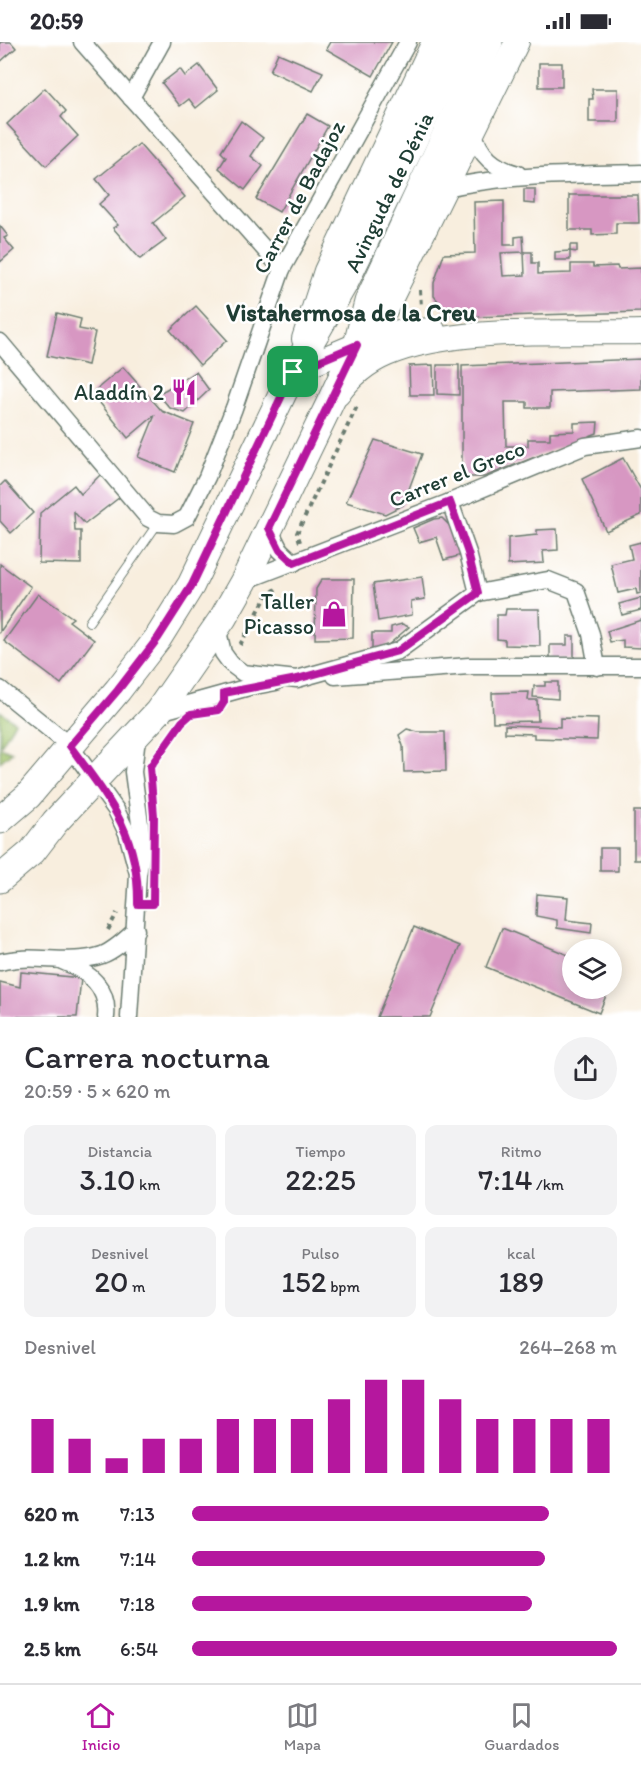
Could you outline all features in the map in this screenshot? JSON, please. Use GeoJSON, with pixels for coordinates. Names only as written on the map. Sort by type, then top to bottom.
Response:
{"type":"FeatureCollection","features":[{"type":"Feature","properties":{"kind":"main road","name":"Avinguda de Dénia"},"geometry":{"type":"LineString","coordinates":[[293,372],[326,272],[434,42]]}},
{"type":"Feature","properties":{"kind":"main road","name":"Avinguda de Dénia"},"geometry":{"type":"LineString","coordinates":[[0,820],[28,796],[118,690],[192,585],[293,372],[346,280],[461,42]]}},
{"type":"Feature","properties":{"kind":"main road","name":"Avinguda de Dénia"},"geometry":{"type":"LineString","coordinates":[[0,879],[32,852],[55,822],[138,736],[158,712],[217,627],[244,581],[357,345],[368,302],[489,42]]}},
{"type":"Feature","properties":{"kind":"main road","name":"Avinguda de Dénia"},"geometry":{"type":"LineString","coordinates":[[357,345],[384,312],[517,42]]}},
{"type":"Feature","properties":{"kind":"main road"},"geometry":{"type":"LineString","coordinates":[[396,288],[400,303],[407,315],[418,322],[447,330],[486,335]]}},
{"type":"Feature","properties":{"kind":"main road"},"geometry":{"type":"LineString","coordinates":[[293,372],[385,333],[447,330]]}},
{"type":"Feature","properties":{"kind":"main road"},"geometry":{"type":"LineString","coordinates":[[329,405],[343,387],[364,368],[387,354],[414,345],[486,335],[641,333]]}},
{"type":"Feature","properties":{"kind":"main road","name":"Avinguda de Dénia"},"geometry":{"type":"LineString","coordinates":[[0,797],[70,746]]}},
{"type":"Feature","properties":{"kind":"main road","name":"Avinguda de Dénia"},"geometry":{"type":"LineString","coordinates":[[0,856],[20,839],[55,822]]}},
{"type":"Feature","properties":{"kind":"street"},"geometry":{"type":"LineString","coordinates":[[82,42],[282,269]]}},
{"type":"Feature","properties":{"kind":"street"},"geometry":{"type":"LineString","coordinates":[[131,99],[162,42]]}},
{"type":"Feature","properties":{"kind":"street","name":"Carrer de Badajoz"},"geometry":{"type":"LineString","coordinates":[[158,523],[174,524],[187,517],[202,487],[234,408],[282,269],[408,42]]}},
{"type":"Feature","properties":{"kind":"street"},"geometry":{"type":"LineString","coordinates":[[473,131],[477,145],[490,163],[505,171],[525,176]]}},
{"type":"Feature","properties":{"kind":"street"},"geometry":{"type":"LineString","coordinates":[[446,188],[482,180],[525,176],[641,173]]}},
{"type":"Feature","properties":{"kind":"street"},"geometry":{"type":"LineString","coordinates":[[0,342],[148,518],[158,523]]}},
{"type":"Feature","properties":{"kind":"street","name":"Carrer el Greco"},"geometry":{"type":"LineString","coordinates":[[244,581],[450,502],[585,446],[641,438]]}},
{"type":"Feature","properties":{"kind":"street"},"geometry":{"type":"LineString","coordinates":[[450,502],[468,553],[478,593]]}},
{"type":"Feature","properties":{"kind":"street"},"geometry":{"type":"LineString","coordinates":[[269,528],[280,550],[294,563]]}},
{"type":"Feature","properties":{"kind":"street"},"geometry":{"type":"LineString","coordinates":[[217,627],[223,653],[231,664],[243,673],[297,679],[398,651],[478,593],[548,580],[576,591],[591,634],[597,667]]}},
{"type":"Feature","properties":{"kind":"street"},"geometry":{"type":"LineString","coordinates":[[158,712],[249,687],[297,679],[469,666],[641,666]]}},
{"type":"Feature","properties":{"kind":"street"},"geometry":{"type":"LineString","coordinates":[[0,689],[70,746],[116,810],[127,834],[138,875]]}},
{"type":"Feature","properties":{"kind":"street"},"geometry":{"type":"LineString","coordinates":[[129,1017],[138,904],[138,875],[143,846],[133,772],[138,736]]}},
{"type":"Feature","properties":{"kind":"street"},"geometry":{"type":"LineString","coordinates":[[0,962],[56,958],[85,960],[105,954],[136,930]]}},
{"type":"Feature","properties":{"kind":"street"},"geometry":{"type":"LineString","coordinates":[[56,958],[76,966],[101,988],[106,997],[106,1017]]}},
{"type":"Feature","properties":{"kind":"lane"},"geometry":{"type":"LineString","coordinates":[[89,622],[158,523]]}},
{"type":"Feature","properties":{"kind":"path"},"geometry":{"type":"LineString","coordinates":[[231,664],[266,597],[290,574],[301,547],[297,533],[360,400]]}},
{"type":"Feature","properties":{"kind":"path"},"geometry":{"type":"LineString","coordinates":[[150,767],[186,718]]}},
{"type":"Feature","properties":{"kind":"path"},"geometry":{"type":"LineString","coordinates":[[99,936],[108,930],[120,903],[138,904]]}},
{"type":"Feature","properties":{"kind":"green space"},"geometry":{"type":"Polygon","coordinates":[[[0,711],[15,722],[0,747],[0,711]]]}},
{"type":"Feature","properties":{"kind":"green space"},"geometry":{"type":"Polygon","coordinates":[[[0,747],[12,752],[0,762],[0,747]]]}},
{"type":"Feature","properties":{"kind":"building"},"geometry":{"type":"Polygon","coordinates":[[[0,42],[11,42],[16,48],[0,62],[0,42]]]}},
{"type":"Feature","properties":{"kind":"building"},"geometry":{"type":"Polygon","coordinates":[[[330,42],[392,42],[373,76],[326,49],[330,42]]]}},
{"type":"Feature","properties":{"kind":"building"},"geometry":{"type":"Polygon","coordinates":[[[278,53],[323,72],[313,91],[270,71],[278,53]]]}},
{"type":"Feature","properties":{"kind":"building"},"geometry":{"type":"Polygon","coordinates":[[[539,63],[562,63],[562,87],[539,87],[539,63]]]}},
{"type":"Feature","properties":{"kind":"building"},"geometry":{"type":"Polygon","coordinates":[[[199,65],[218,90],[196,108],[189,99],[180,106],[162,83],[180,69],[185,76],[199,65]]]}},
{"type":"Feature","properties":{"kind":"building"},"geometry":{"type":"Polygon","coordinates":[[[45,88],[66,111],[61,117],[78,136],[46,166],[7,124],[45,88]]]}},
{"type":"Feature","properties":{"kind":"building"},"geometry":{"type":"Polygon","coordinates":[[[592,89],[618,89],[618,122],[589,122],[589,99],[593,99],[592,89]]]}},
{"type":"Feature","properties":{"kind":"building"},"geometry":{"type":"Polygon","coordinates":[[[307,114],[328,126],[279,212],[256,199],[307,114]]]}},
{"type":"Feature","properties":{"kind":"building"},"geometry":{"type":"Polygon","coordinates":[[[241,121],[263,138],[251,156],[263,166],[245,190],[219,168],[226,157],[221,152],[241,121]]]}},
{"type":"Feature","properties":{"kind":"building"},"geometry":{"type":"Polygon","coordinates":[[[139,144],[185,197],[153,223],[166,240],[140,259],[113,228],[118,225],[99,204],[109,195],[96,179],[139,144]]]}},
{"type":"Feature","properties":{"kind":"building"},"geometry":{"type":"Polygon","coordinates":[[[524,189],[535,189],[535,204],[524,203],[524,189]]]}},
{"type":"Feature","properties":{"kind":"building"},"geometry":{"type":"Polygon","coordinates":[[[569,195],[638,195],[639,223],[616,223],[616,234],[592,235],[592,230],[569,230],[569,195]]]}},
{"type":"Feature","properties":{"kind":"building"},"geometry":{"type":"Polygon","coordinates":[[[504,201],[504,245],[515,245],[515,237],[523,236],[524,252],[532,252],[532,263],[538,263],[538,274],[571,273],[571,264],[593,264],[593,267],[617,266],[618,269],[641,268],[641,312],[470,317],[456,316],[446,311],[434,296],[434,283],[444,254],[475,253],[474,202],[504,201]],[[524,252],[501,253],[503,276],[525,275],[524,252]]]}},
{"type":"Feature","properties":{"kind":"building"},"geometry":{"type":"Polygon","coordinates":[[[0,226],[8,236],[4,238],[14,250],[0,262],[0,226]]]}},
{"type":"Feature","properties":{"kind":"building"},"geometry":{"type":"Polygon","coordinates":[[[570,245],[577,245],[577,252],[570,251],[570,245]]]}},
{"type":"Feature","properties":{"kind":"building"},"geometry":{"type":"Polygon","coordinates":[[[570,251],[570,260],[555,260],[555,252],[570,251]]]}},
{"type":"Feature","properties":{"kind":"building"},"geometry":{"type":"Polygon","coordinates":[[[196,306],[227,340],[200,365],[170,330],[196,306]]]}},
{"type":"Feature","properties":{"kind":"building"},"geometry":{"type":"Polygon","coordinates":[[[57,313],[81,319],[79,329],[95,332],[88,365],[47,356],[57,313]]]}},
{"type":"Feature","properties":{"kind":"building"},"geometry":{"type":"Polygon","coordinates":[[[641,359],[641,389],[550,392],[550,408],[527,408],[527,402],[505,402],[506,446],[528,446],[528,439],[550,439],[550,432],[574,431],[574,423],[598,422],[597,433],[484,477],[462,477],[462,366],[641,359]]]}},
{"type":"Feature","properties":{"kind":"building"},"geometry":{"type":"Polygon","coordinates":[[[433,365],[434,395],[410,395],[409,366],[433,365]]]}},
{"type":"Feature","properties":{"kind":"building"},"geometry":{"type":"Polygon","coordinates":[[[437,365],[459,365],[459,395],[437,394],[437,365]]]}},
{"type":"Feature","properties":{"kind":"building"},"geometry":{"type":"Polygon","coordinates":[[[123,367],[162,411],[194,424],[175,472],[138,457],[155,415],[128,438],[92,393],[123,367]]]}},
{"type":"Feature","properties":{"kind":"building","name":"Aladdín 2"},"geometry":{"type":"Polygon","coordinates":[[[196,372],[209,390],[185,413],[170,408],[158,394],[196,372]]]}},
{"type":"Feature","properties":{"kind":"building"},"geometry":{"type":"Polygon","coordinates":[[[375,440],[422,454],[403,505],[385,514],[346,502],[375,440]]]}},
{"type":"Feature","properties":{"kind":"building"},"geometry":{"type":"Polygon","coordinates":[[[623,458],[641,490],[641,515],[606,531],[582,479],[623,458]]]}},
{"type":"Feature","properties":{"kind":"building"},"geometry":{"type":"Polygon","coordinates":[[[101,474],[120,497],[85,524],[74,512],[75,531],[81,531],[81,564],[39,563],[40,513],[74,485],[81,494],[101,474]]]}},
{"type":"Feature","properties":{"kind":"building"},"geometry":{"type":"Polygon","coordinates":[[[5,481],[33,513],[11,533],[0,521],[0,486],[5,481]]]}},
{"type":"Feature","properties":{"kind":"building"},"geometry":{"type":"Polygon","coordinates":[[[442,518],[453,529],[462,555],[444,560],[436,537],[419,542],[413,528],[442,518]]]}},
{"type":"Feature","properties":{"kind":"building"},"geometry":{"type":"Polygon","coordinates":[[[557,529],[558,550],[543,551],[544,563],[508,565],[508,538],[537,535],[537,530],[557,529]]]}},
{"type":"Feature","properties":{"kind":"building"},"geometry":{"type":"Polygon","coordinates":[[[641,542],[641,593],[637,594],[636,589],[618,593],[611,564],[632,559],[629,545],[641,542]]]}},
{"type":"Feature","properties":{"kind":"building"},"geometry":{"type":"Polygon","coordinates":[[[0,564],[31,587],[0,632],[0,564]]]}},
{"type":"Feature","properties":{"kind":"building"},"geometry":{"type":"Polygon","coordinates":[[[422,577],[425,599],[411,601],[412,615],[378,621],[373,584],[422,577]]]}},
{"type":"Feature","properties":{"kind":"building","name":"Taller Picasso"},"geometry":{"type":"Polygon","coordinates":[[[322,579],[354,579],[353,638],[315,639],[316,589],[322,579]]]}},
{"type":"Feature","properties":{"kind":"building"},"geometry":{"type":"Polygon","coordinates":[[[38,594],[73,618],[69,621],[94,640],[61,684],[4,641],[38,594]]]}},
{"type":"Feature","properties":{"kind":"building"},"geometry":{"type":"Polygon","coordinates":[[[641,598],[641,610],[622,615],[619,604],[641,598]]]}},
{"type":"Feature","properties":{"kind":"building"},"geometry":{"type":"Polygon","coordinates":[[[506,609],[539,609],[540,646],[505,645],[505,640],[497,639],[497,615],[505,615],[506,609]]]}},
{"type":"Feature","properties":{"kind":"building"},"geometry":{"type":"Polygon","coordinates":[[[641,620],[641,648],[623,647],[623,640],[610,642],[607,631],[641,620]]]}},
{"type":"Feature","properties":{"kind":"building"},"geometry":{"type":"Polygon","coordinates":[[[402,624],[409,627],[380,652],[372,652],[372,633],[391,633],[391,627],[402,624]]]}},
{"type":"Feature","properties":{"kind":"building"},"geometry":{"type":"Polygon","coordinates":[[[567,636],[574,636],[574,659],[550,659],[550,645],[567,645],[567,636]]]}},
{"type":"Feature","properties":{"kind":"building"},"geometry":{"type":"Polygon","coordinates":[[[545,682],[558,682],[558,699],[533,697],[534,686],[545,686],[545,682]]]}},
{"type":"Feature","properties":{"kind":"building"},"geometry":{"type":"Polygon","coordinates":[[[529,692],[528,700],[537,700],[538,721],[493,722],[492,693],[529,692]]]}},
{"type":"Feature","properties":{"kind":"building"},"geometry":{"type":"Polygon","coordinates":[[[560,718],[598,719],[597,740],[534,738],[534,734],[505,733],[505,725],[560,727],[560,718]]]}},
{"type":"Feature","properties":{"kind":"building"},"geometry":{"type":"Polygon","coordinates":[[[407,729],[418,732],[445,732],[446,771],[404,772],[403,746],[399,735],[407,729]]]}},
{"type":"Feature","properties":{"kind":"building"},"geometry":{"type":"Polygon","coordinates":[[[634,811],[641,811],[641,860],[634,860],[634,811]]]}},
{"type":"Feature","properties":{"kind":"building"},"geometry":{"type":"Polygon","coordinates":[[[600,848],[618,848],[618,871],[600,871],[600,848]]]}},
{"type":"Feature","properties":{"kind":"building"},"geometry":{"type":"Polygon","coordinates":[[[537,894],[568,897],[566,920],[592,923],[591,933],[557,928],[557,920],[536,916],[537,894]]]}},
{"type":"Feature","properties":{"kind":"building"},"geometry":{"type":"Polygon","coordinates":[[[414,927],[460,946],[430,1017],[377,1017],[414,927]]]}},
{"type":"Feature","properties":{"kind":"building"},"geometry":{"type":"Polygon","coordinates":[[[502,928],[562,953],[562,998],[486,967],[502,928]]]}},
{"type":"Feature","properties":{"kind":"building"},"geometry":{"type":"Polygon","coordinates":[[[21,972],[81,978],[77,1017],[0,1017],[0,982],[20,987],[21,972]]]}},
{"type":"Feature","properties":{"kind":"building"},"geometry":{"type":"Polygon","coordinates":[[[565,999],[605,999],[599,1013],[565,999]]]}},
{"type":"Feature","properties":{"kind":"place","name":"Aladdín 2"},"geometry":{"type":"Point","coordinates":[184,392]}},
{"type":"Feature","properties":{"kind":"place","name":"Taller Picasso"},"geometry":{"type":"Point","coordinates":[334,614]}},
{"type":"Feature","properties":{"kind":"district","name":"Vistahermosa de la Creu"},"geometry":{"type":"Point","coordinates":[351,312]}},
{"type":"Feature","properties":{"kind":"route"},"geometry":{"type":"LineString","coordinates":[[357,345],[269,528],[280,550],[294,563],[450,502],[468,553],[478,593],[436,621],[398,651],[297,679],[224,693],[224,702],[219,710],[191,714],[182,722],[150,767],[154,816],[153,904],[138,904],[138,875],[127,834],[116,810],[70,746],[118,690],[158,638],[192,585],[276,413],[293,372],[357,345]]}}]}
